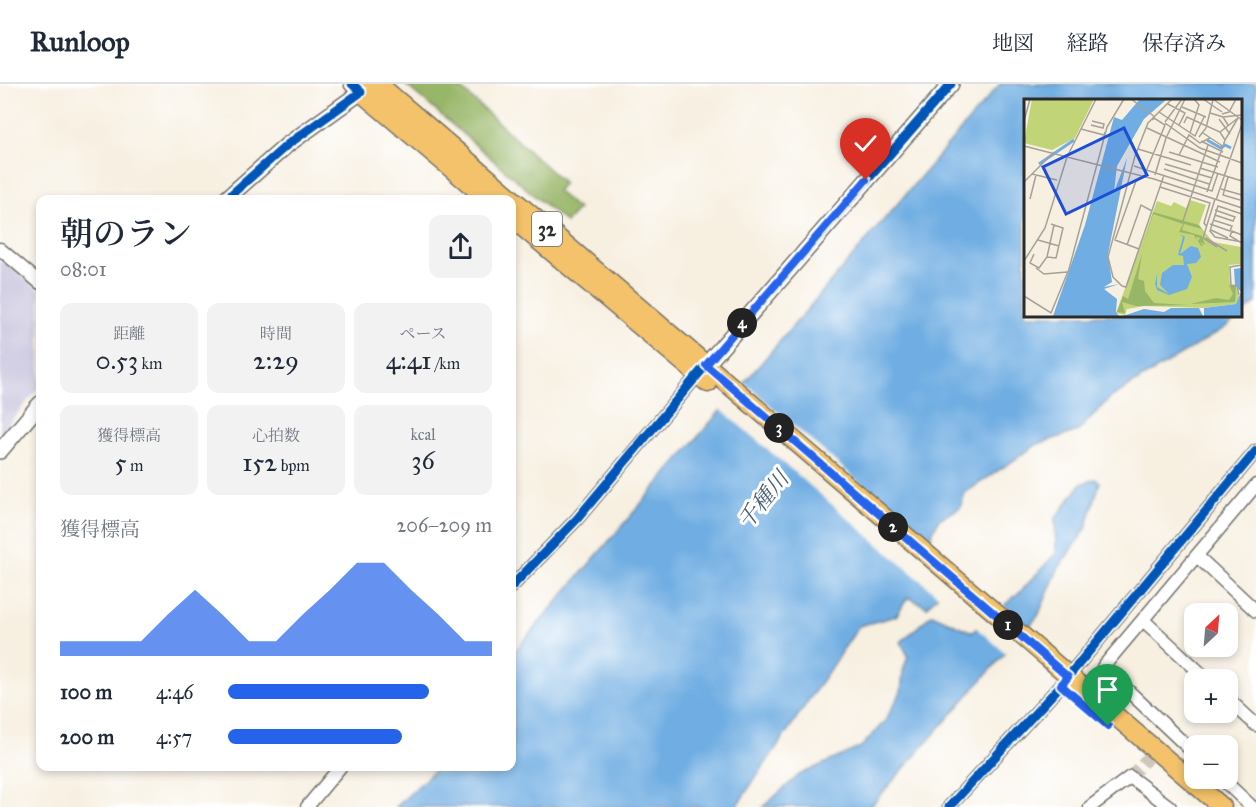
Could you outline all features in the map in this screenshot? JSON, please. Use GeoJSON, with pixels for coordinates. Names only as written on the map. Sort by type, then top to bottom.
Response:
{"type":"FeatureCollection","features":[{"type":"Feature","properties":{"kind":"main road","name":"32"},"geometry":{"type":"LineString","coordinates":[[378,84],[504,195]]}},
{"type":"Feature","properties":{"kind":"main road"},"geometry":{"type":"LineString","coordinates":[[362,87],[483,195]]}},
{"type":"Feature","properties":{"kind":"main road","name":"32"},"geometry":{"type":"LineString","coordinates":[[516,206],[706,374],[1061,678],[1203,807]]}},
{"type":"Feature","properties":{"kind":"main road","name":"32"},"geometry":{"type":"LineString","coordinates":[[516,221],[706,374]]}},
{"type":"Feature","properties":{"kind":"main road","name":"32"},"geometry":{"type":"LineString","coordinates":[[1061,678],[1222,807]]}},
{"type":"Feature","properties":{"kind":"street"},"geometry":{"type":"LineString","coordinates":[[516,582],[577,519],[706,374],[951,84]]}},
{"type":"Feature","properties":{"kind":"street"},"geometry":{"type":"LineString","coordinates":[[231,195],[287,145],[362,87]]}},
{"type":"Feature","properties":{"kind":"street"},"geometry":{"type":"LineString","coordinates":[[0,249],[36,280]]}},
{"type":"Feature","properties":{"kind":"street"},"geometry":{"type":"LineString","coordinates":[[0,451],[36,409]]}},
{"type":"Feature","properties":{"kind":"street"},"geometry":{"type":"LineString","coordinates":[[949,807],[1256,450]]}},
{"type":"Feature","properties":{"kind":"street"},"geometry":{"type":"LineString","coordinates":[[1184,746],[1168,735],[1103,667],[1254,492]]}},
{"type":"Feature","properties":{"kind":"street"},"geometry":{"type":"LineString","coordinates":[[1198,557],[1256,611]]}},
{"type":"Feature","properties":{"kind":"street"},"geometry":{"type":"LineString","coordinates":[[1143,620],[1196,669]]}},
{"type":"Feature","properties":{"kind":"street"},"geometry":{"type":"LineString","coordinates":[[1238,708],[1256,725]]}},
{"type":"Feature","properties":{"kind":"street"},"geometry":{"type":"LineString","coordinates":[[307,807],[337,771]]}},
{"type":"Feature","properties":{"kind":"street"},"geometry":{"type":"LineString","coordinates":[[1090,807],[1130,777],[1170,807]]}},
{"type":"Feature","properties":{"kind":"street"},"geometry":{"type":"LineString","coordinates":[[1232,789],[1251,807]]}},
{"type":"Feature","properties":{"kind":"shaded area"},"geometry":{"type":"Polygon","coordinates":[[[0,258],[36,288],[36,391],[0,435],[0,258]]]}},
{"type":"Feature","properties":{"kind":"green space"},"geometry":{"type":"Polygon","coordinates":[[[405,84],[456,84],[564,183],[557,191],[578,209],[566,223],[405,84]]]}},
{"type":"Feature","properties":{"kind":"water","name":"千種川"},"geometry":{"type":"Polygon","coordinates":[[[1000,84],[1256,84],[1256,303],[1241,315],[1241,99],[1024,99],[1024,316],[1240,316],[1223,329],[1110,398],[1078,431],[1038,444],[965,493],[960,508],[939,519],[928,543],[944,588],[927,607],[908,597],[896,616],[859,626],[736,807],[396,807],[434,771],[516,771],[516,650],[1000,84]]]}},
{"type":"Feature","properties":{"kind":"water"},"geometry":{"type":"Polygon","coordinates":[[[1095,479],[1100,482],[1086,529],[1058,569],[1038,616],[870,807],[763,807],[799,775],[861,747],[885,721],[901,692],[903,671],[908,656],[901,642],[932,614],[972,632],[1020,592],[1056,553],[1055,519],[1081,484],[1095,479]]]}},
{"type":"Feature","properties":{"kind":"pier"},"geometry":{"type":"Polygon","coordinates":[[[741,380],[931,544],[947,588],[940,597],[718,407],[741,380]]]}},
{"type":"Feature","properties":{"kind":"pier"},"geometry":{"type":"Polygon","coordinates":[[[1002,604],[1031,629],[1008,655],[974,626],[1002,604]]]}},
{"type":"Feature","properties":{"kind":"tunnel"},"geometry":{"type":"LineString","coordinates":[[1130,777],[1165,739]]}},
{"type":"Feature","properties":{"kind":"cycle path"},"geometry":{"type":"LineString","coordinates":[[231,195],[287,145],[361,92],[352,84]]}},
{"type":"Feature","properties":{"kind":"cycle path"},"geometry":{"type":"LineString","coordinates":[[516,582],[577,519],[706,365],[951,84]]}},
{"type":"Feature","properties":{"kind":"cycle path"},"geometry":{"type":"LineString","coordinates":[[949,807],[1061,685],[1256,451]]}},
{"type":"Feature","properties":{"kind":"route"},"geometry":{"type":"LineString","coordinates":[[866,180],[706,365],[1068,677],[1061,685],[1108,726]]}}]}
